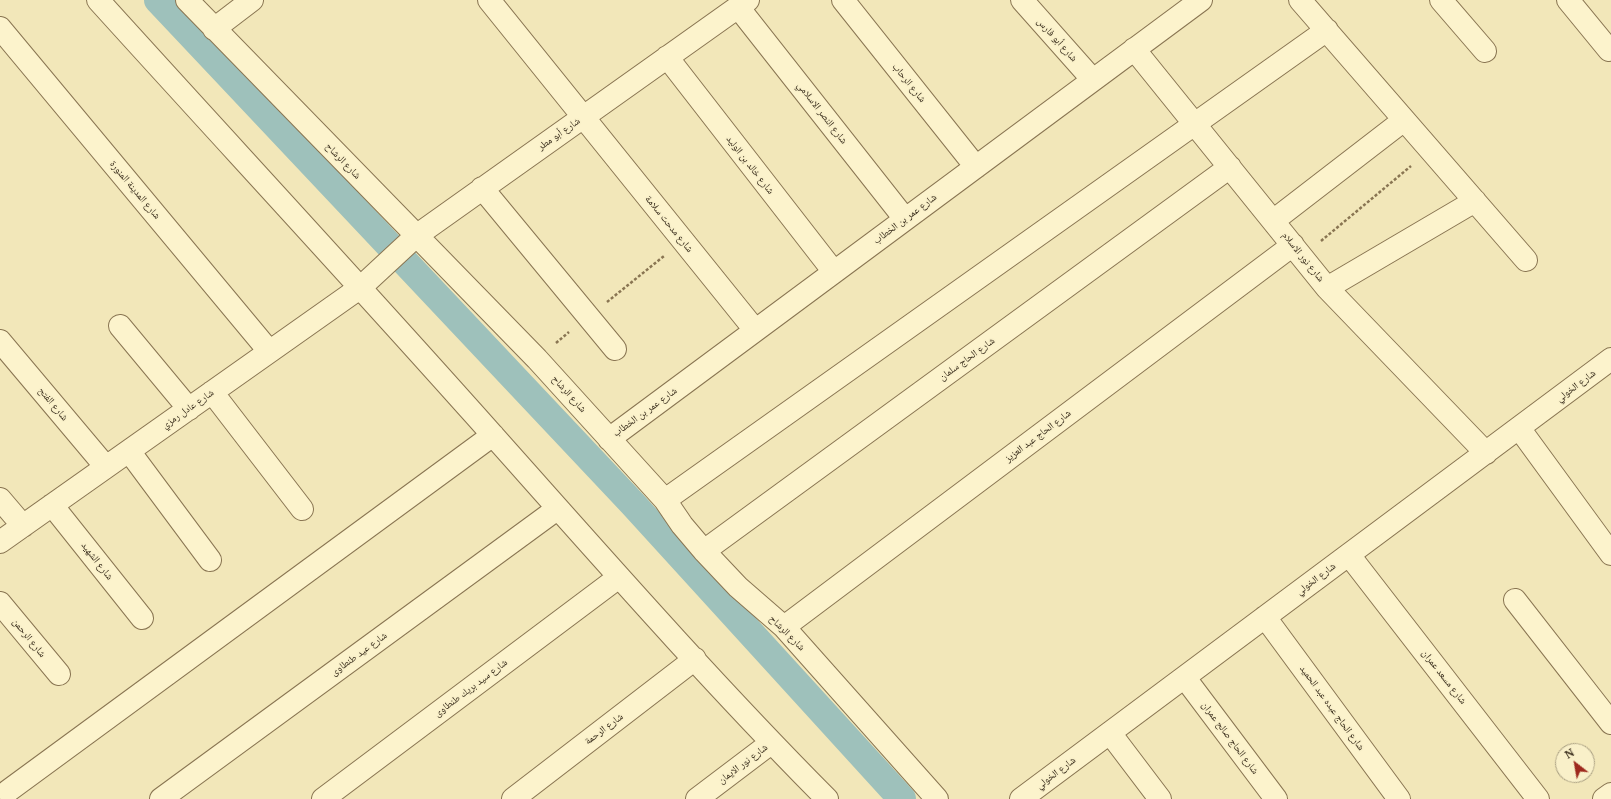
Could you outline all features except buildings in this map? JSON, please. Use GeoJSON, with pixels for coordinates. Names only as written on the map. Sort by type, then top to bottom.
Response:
{"type":"FeatureCollection","features":[{"type":"Feature","properties":{"kind":"street"},"geometry":{"type":"LineString","coordinates":[[98,0],[368,280],[493,435],[557,509],[771,743],[827,799]]}},
{"type":"Feature","properties":{"kind":"street","name":"شارع الرشاح"},"geometry":{"type":"LineString","coordinates":[[187,0],[412,240],[537,359],[665,500],[682,525],[704,551],[738,587],[784,627],[937,799]]}},
{"type":"Feature","properties":{"kind":"street"},"geometry":{"type":"LineString","coordinates":[[214,29],[252,0]]}},
{"type":"Feature","properties":{"kind":"street","name":"شارع مدحت سلامة"},"geometry":{"type":"LineString","coordinates":[[489,0],[755,330]]}},
{"type":"Feature","properties":{"kind":"street","name":"شارع الرحاب"},"geometry":{"type":"LineString","coordinates":[[843,0],[976,166]]}},
{"type":"Feature","properties":{"kind":"street","name":"شارع أبو فارس"},"geometry":{"type":"LineString","coordinates":[[1022,0],[1093,80]]}},
{"type":"Feature","properties":{"kind":"street","name":"شارع عمر بن الخطاب"},"geometry":{"type":"LineString","coordinates":[[609,439],[1201,0]]}},
{"type":"Feature","properties":{"kind":"street"},"geometry":{"type":"LineString","coordinates":[[1300,0],[1526,260]]}},
{"type":"Feature","properties":{"kind":"street"},"geometry":{"type":"LineString","coordinates":[[1441,0],[1485,50]]}},
{"type":"Feature","properties":{"kind":"street"},"geometry":{"type":"LineString","coordinates":[[1568,0],[1609,50]]}},
{"type":"Feature","properties":{"kind":"street","name":"شارع أبو مطر"},"geometry":{"type":"LineString","coordinates":[[368,280],[412,240],[482,188],[743,3]]}},
{"type":"Feature","properties":{"kind":"street","name":"شارع النصر الاسلامي"},"geometry":{"type":"LineString","coordinates":[[743,3],[906,219]]}},
{"type":"Feature","properties":{"kind":"street","name":"شارع المدينة المنورة"},"geometry":{"type":"LineString","coordinates":[[0,28],[269,351]]}},
{"type":"Feature","properties":{"kind":"street"},"geometry":{"type":"LineString","coordinates":[[665,500],[1326,30]]}},
{"type":"Feature","properties":{"kind":"street","name":"شارع نور الاسلام"},"geometry":{"type":"LineString","coordinates":[[1134,49],[1327,288],[1486,453]]}},
{"type":"Feature","properties":{"kind":"street","name":"شارع خالد بن الوليد"},"geometry":{"type":"LineString","coordinates":[[667,57],[834,272]]}},
{"type":"Feature","properties":{"kind":"street"},"geometry":{"type":"LineString","coordinates":[[1273,221],[1404,120]]}},
{"type":"Feature","properties":{"kind":"street","name":"شارع الحاج سلمان"},"geometry":{"type":"LineString","coordinates":[[704,551],[1230,167]]}},
{"type":"Feature","properties":{"kind":"street"},"geometry":{"type":"LineString","coordinates":[[482,188],[615,349]]}},
{"type":"Feature","properties":{"kind":"street"},"geometry":{"type":"LineString","coordinates":[[1327,288],[1475,201]]}},
{"type":"Feature","properties":{"kind":"street","name":"شارع الحاج عبد العزيز"},"geometry":{"type":"LineString","coordinates":[[784,627],[1298,251]]}},
{"type":"Feature","properties":{"kind":"street","name":"شارع عادل رمزي"},"geometry":{"type":"LineString","coordinates":[[0,542],[368,280]]}},
{"type":"Feature","properties":{"kind":"street"},"geometry":{"type":"LineString","coordinates":[[120,326],[188,409]]}},
{"type":"Feature","properties":{"kind":"street","name":"شارع الفتح"},"geometry":{"type":"LineString","coordinates":[[0,341],[106,467]]}},
{"type":"Feature","properties":{"kind":"street","name":"شارع الخولي"},"geometry":{"type":"LineString","coordinates":[[1021,799],[1611,359]]}},
{"type":"Feature","properties":{"kind":"street"},"geometry":{"type":"LineString","coordinates":[[212,392],[302,509]]}},
{"type":"Feature","properties":{"kind":"street"},"geometry":{"type":"LineString","coordinates":[[1519,428],[1611,554]]}},
{"type":"Feature","properties":{"kind":"street"},"geometry":{"type":"LineString","coordinates":[[8,791],[493,435]]}},
{"type":"Feature","properties":{"kind":"street"},"geometry":{"type":"LineString","coordinates":[[129,451],[210,560]]}},
{"type":"Feature","properties":{"kind":"street"},"geometry":{"type":"LineString","coordinates":[[0,500],[23,526]]}},
{"type":"Feature","properties":{"kind":"street","name":"شارع الشهيد"},"geometry":{"type":"LineString","coordinates":[[52,505],[142,618]]}},
{"type":"Feature","properties":{"kind":"street","name":"شارع عيد طنطاوى"},"geometry":{"type":"LineString","coordinates":[[161,799],[557,509]]}},
{"type":"Feature","properties":{"kind":"street","name":"شارع مسعد عمران"},"geometry":{"type":"LineString","coordinates":[[1349,554],[1538,799]]}},
{"type":"Feature","properties":{"kind":"street","name":"شارع سيد بريك طنطاوى"},"geometry":{"type":"LineString","coordinates":[[323,799],[619,577]]}},
{"type":"Feature","properties":{"kind":"street"},"geometry":{"type":"LineString","coordinates":[[1515,600],[1611,723]]}},
{"type":"Feature","properties":{"kind":"street","name":"شارع الرحمن"},"geometry":{"type":"LineString","coordinates":[[0,603],[58,674]]}},
{"type":"Feature","properties":{"kind":"street","name":"شارع الحاج عبده عبد الحميد"},"geometry":{"type":"LineString","coordinates":[[1265,617],[1399,799]]}},
{"type":"Feature","properties":{"kind":"street","name":"شارع الرحمة"},"geometry":{"type":"LineString","coordinates":[[512,799],[695,660]]}},
{"type":"Feature","properties":{"kind":"street","name":"شارع الحاج صالح عمران"},"geometry":{"type":"LineString","coordinates":[[1184,678],[1276,799]]}},
{"type":"Feature","properties":{"kind":"street"},"geometry":{"type":"LineString","coordinates":[[1110,733],[1160,799]]}},
{"type":"Feature","properties":{"kind":"street","name":"شارع نور الايمان"},"geometry":{"type":"LineString","coordinates":[[697,799],[771,743]]}},
{"type":"Feature","properties":{"kind":"street"},"geometry":{"type":"LineString","coordinates":[[1604,799],[1611,794]]}},
{"type":"Feature","properties":{"kind":"path"},"geometry":{"type":"LineString","coordinates":[[1298,251],[1430,150]]}},
{"type":"Feature","properties":{"kind":"path"},"geometry":{"type":"LineString","coordinates":[[537,359],[683,241]]}},
{"type":"Feature","properties":{"kind":"waterway"},"geometry":{"type":"LineString","coordinates":[[158,0],[633,504],[902,799]]}}]}
